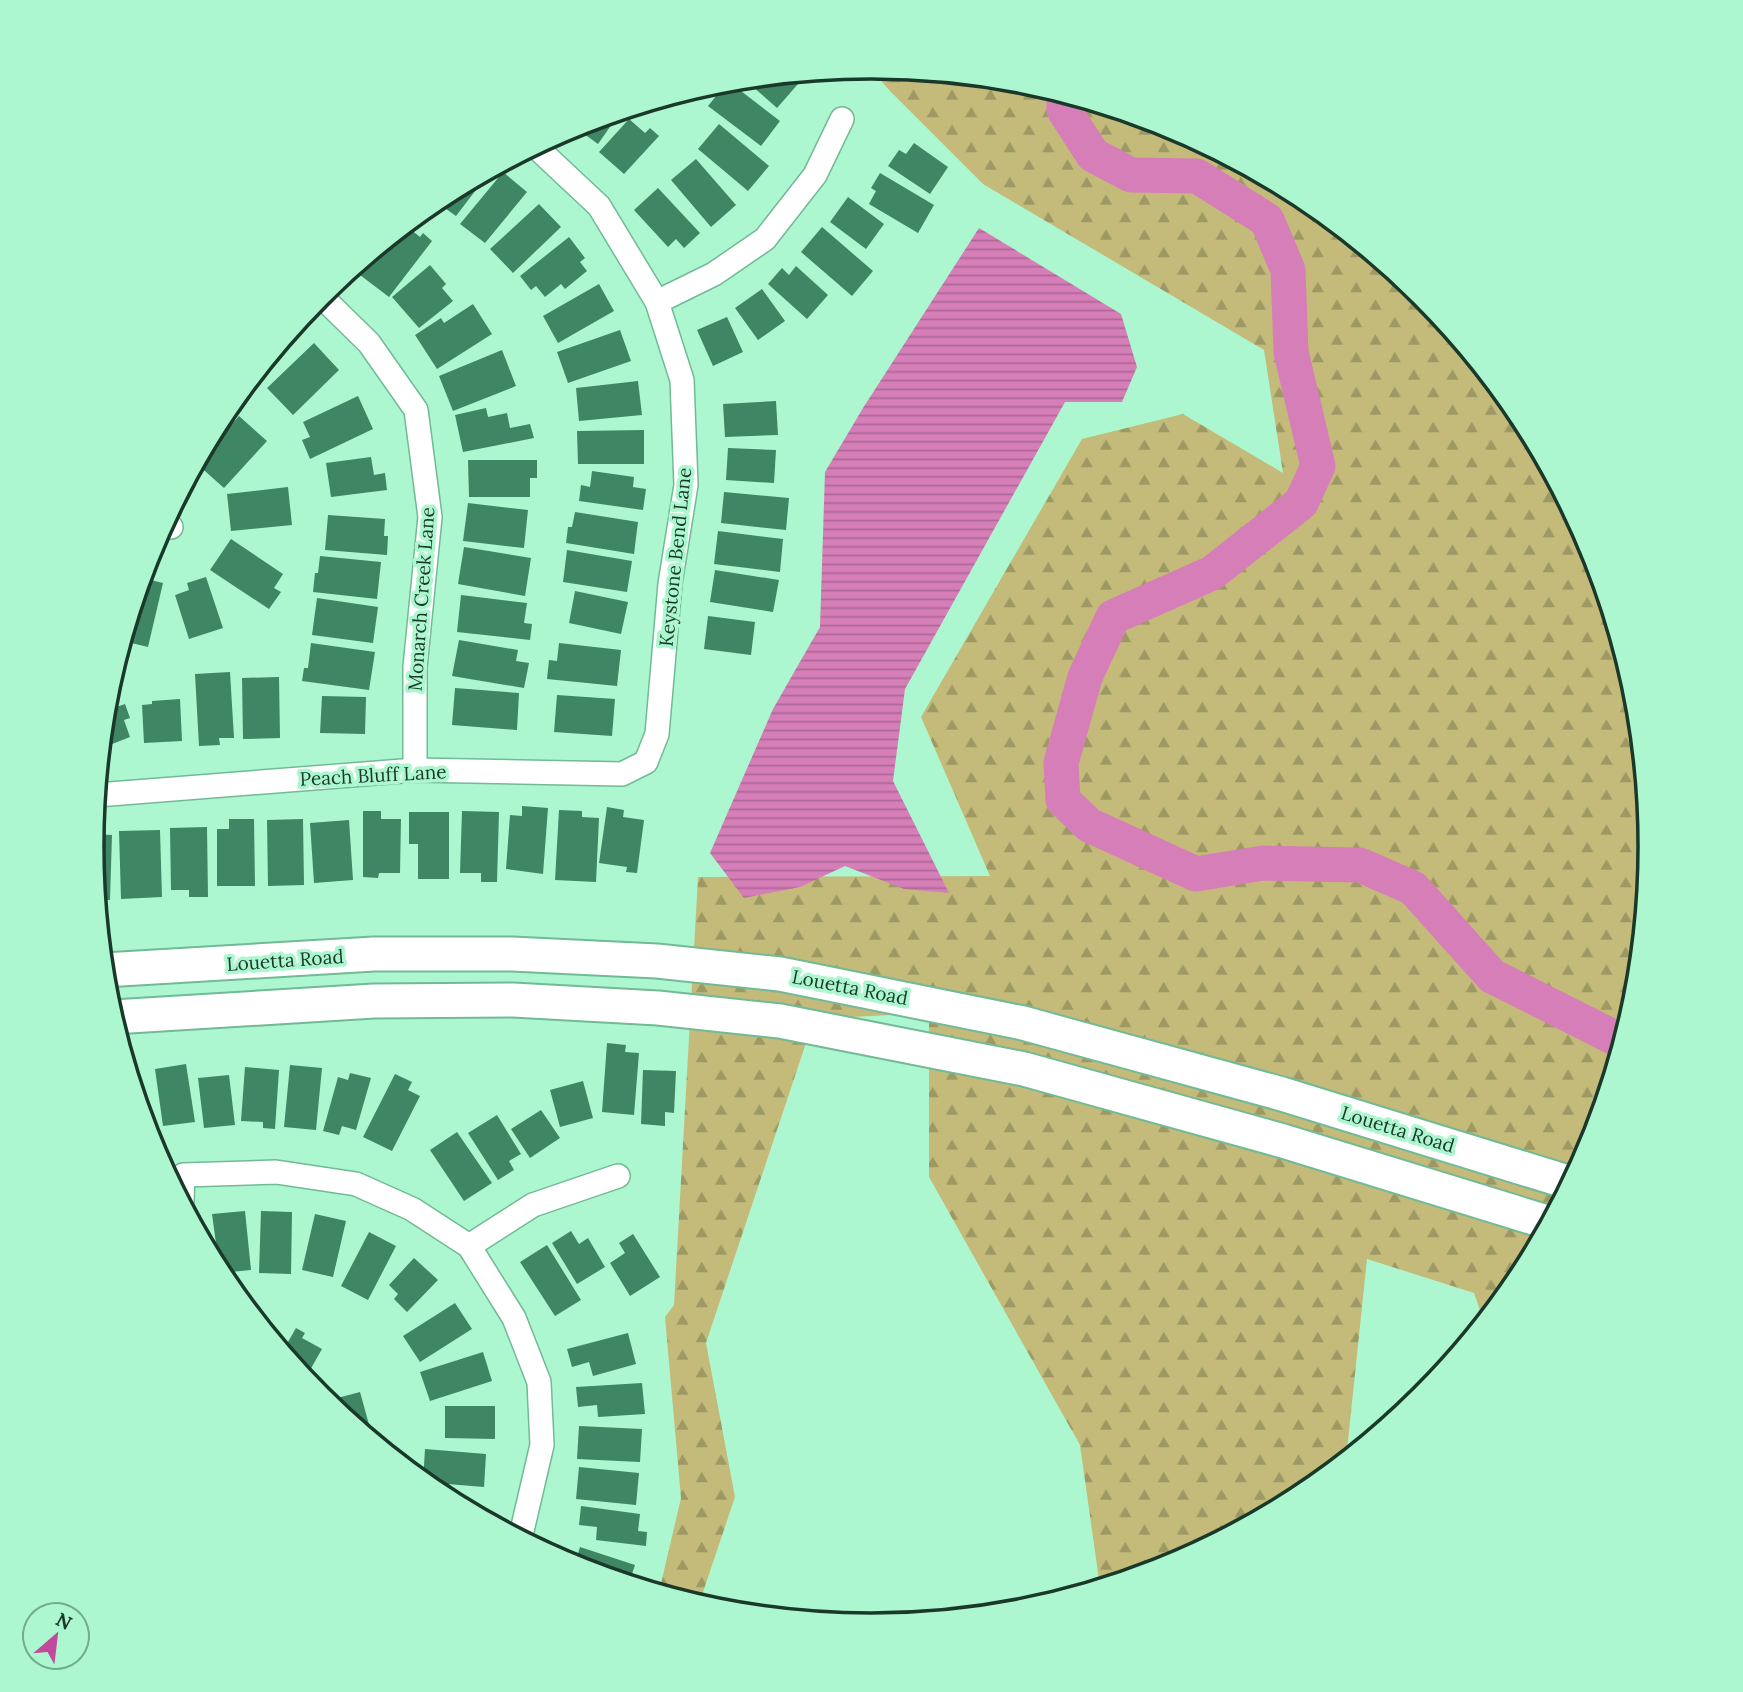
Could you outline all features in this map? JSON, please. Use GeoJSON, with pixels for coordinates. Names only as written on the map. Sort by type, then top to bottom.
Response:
{"type":"FeatureCollection","features":[{"type":"Feature","properties":{"kind":"main road","name":"Louetta Road"},"geometry":{"type":"LineString","coordinates":[[115,969],[373,954],[512,954],[657,961],[779,974],[1023,1023],[1282,1094],[1562,1180]]}},
{"type":"Feature","properties":{"kind":"main road"},"geometry":{"type":"LineString","coordinates":[[124,1016],[374,1001],[513,1000],[658,1008],[780,1021],[1024,1069],[1283,1141],[1541,1220]]}},
{"type":"Feature","properties":{"kind":"street"},"geometry":{"type":"LineString","coordinates":[[657,302],[714,274],[765,239],[815,175],[842,119]]}},
{"type":"Feature","properties":{"kind":"street","name":"Keystone Bend Lane"},"geometry":{"type":"LineString","coordinates":[[543,153],[599,206],[657,302],[682,380],[686,485],[670,584],[657,734],[646,762]]}},
{"type":"Feature","properties":{"kind":"street","name":"Monarch Creek Lane"},"geometry":{"type":"LineString","coordinates":[[329,303],[369,343],[416,410],[430,517],[415,667],[415,770]]}},
{"type":"Feature","properties":{"kind":"street","name":"Peach Bluff Lane"},"geometry":{"type":"LineString","coordinates":[[106,794],[415,770],[622,774],[646,762]]}},
{"type":"Feature","properties":{"kind":"street"},"geometry":{"type":"LineString","coordinates":[[183,1184],[183,1175],[276,1172],[356,1184],[412,1209],[469,1247],[514,1318],[539,1382],[542,1445],[522,1529]]}},
{"type":"Feature","properties":{"kind":"street"},"geometry":{"type":"LineString","coordinates":[[469,1247],[533,1205],[618,1176]]}},
{"type":"Feature","properties":{"kind":"green space"},"geometry":{"type":"Polygon","coordinates":[[[880,79],[922,80],[1021,93],[1118,119],[1165,137],[1255,182],[1339,237],[1414,303],[1448,340],[1480,379],[1536,462],[1580,552],[1613,647],[1624,696],[1637,796],[1639,846],[1632,946],[1613,1045],[1580,1140],[1536,1230],[1481,1312],[1474,1293],[1367,1259],[1347,1448],[1298,1484],[1211,1534],[1165,1555],[1099,1579],[1080,1445],[929,1177],[929,1013],[814,1019],[706,1343],[735,1497],[702,1594],[661,1583],[681,1498],[665,1317],[674,1305],[698,877],[990,876],[921,717],[1082,439],[1183,414],[1283,473],[1264,350],[983,184],[880,79]]]}},
{"type":"Feature","properties":{"kind":"shaded area"},"geometry":{"type":"Polygon","coordinates":[[[979,228],[1121,314],[1137,367],[1122,402],[1065,402],[905,689],[893,781],[949,893],[904,889],[845,866],[800,887],[744,898],[710,853],[773,709],[820,627],[825,472],[979,228]]]}},
{"type":"Feature","properties":{"kind":"building"},"geometry":{"type":"Polygon","coordinates":[[[796,82],[798,84],[777,108],[754,88],[796,82]]]}},
{"type":"Feature","properties":{"kind":"building"},"geometry":{"type":"Polygon","coordinates":[[[740,90],[780,121],[761,146],[708,106],[718,94],[740,90]]]}},
{"type":"Feature","properties":{"kind":"building"},"geometry":{"type":"Polygon","coordinates":[[[629,119],[645,133],[650,128],[659,136],[624,174],[599,152],[629,119]]]}},
{"type":"Feature","properties":{"kind":"building"},"geometry":{"type":"Polygon","coordinates":[[[612,124],[598,144],[585,134],[612,124]]]}},
{"type":"Feature","properties":{"kind":"building"},"geometry":{"type":"Polygon","coordinates":[[[719,124],[769,166],[748,191],[698,149],[719,124]]]}},
{"type":"Feature","properties":{"kind":"building"},"geometry":{"type":"Polygon","coordinates":[[[914,143],[948,167],[930,194],[888,166],[899,150],[906,154],[914,143]]]}},
{"type":"Feature","properties":{"kind":"building"},"geometry":{"type":"Polygon","coordinates":[[[696,159],[736,205],[711,227],[671,180],[696,159]]]}},
{"type":"Feature","properties":{"kind":"building"},"geometry":{"type":"Polygon","coordinates":[[[504,173],[527,192],[485,243],[460,224],[504,173]]]}},
{"type":"Feature","properties":{"kind":"building"},"geometry":{"type":"Polygon","coordinates":[[[880,173],[934,205],[918,233],[869,204],[876,191],[871,188],[880,173]]]}},
{"type":"Feature","properties":{"kind":"building"},"geometry":{"type":"Polygon","coordinates":[[[658,188],[700,233],[684,248],[676,239],[668,247],[634,210],[658,188]]]}},
{"type":"Feature","properties":{"kind":"building"},"geometry":{"type":"Polygon","coordinates":[[[477,189],[456,216],[445,208],[477,189]]]}},
{"type":"Feature","properties":{"kind":"building"},"geometry":{"type":"Polygon","coordinates":[[[848,197],[884,224],[866,249],[830,222],[848,197]]]}},
{"type":"Feature","properties":{"kind":"building"},"geometry":{"type":"Polygon","coordinates":[[[539,204],[561,227],[513,273],[490,249],[539,204]]]}},
{"type":"Feature","properties":{"kind":"building"},"geometry":{"type":"Polygon","coordinates":[[[822,227],[873,271],[852,296],[801,252],[822,227]]]}},
{"type":"Feature","properties":{"kind":"building"},"geometry":{"type":"Polygon","coordinates":[[[412,231],[420,237],[423,233],[432,241],[389,297],[360,275],[412,231]]]}},
{"type":"Feature","properties":{"kind":"building"},"geometry":{"type":"Polygon","coordinates":[[[569,237],[585,258],[580,262],[587,271],[565,289],[561,284],[545,297],[536,286],[531,290],[520,276],[569,237]]]}},
{"type":"Feature","properties":{"kind":"building"},"geometry":{"type":"Polygon","coordinates":[[[430,265],[446,284],[442,288],[453,301],[419,328],[392,297],[430,265]]]}},
{"type":"Feature","properties":{"kind":"building"},"geometry":{"type":"Polygon","coordinates":[[[796,266],[828,295],[807,319],[768,284],[782,268],[789,275],[796,266]]]}},
{"type":"Feature","properties":{"kind":"building"},"geometry":{"type":"Polygon","coordinates":[[[599,284],[614,311],[558,343],[543,316],[599,284]]]}},
{"type":"Feature","properties":{"kind":"building"},"geometry":{"type":"Polygon","coordinates":[[[762,289],[785,321],[758,340],[735,308],[762,289]]]}},
{"type":"Feature","properties":{"kind":"building"},"geometry":{"type":"Polygon","coordinates":[[[473,304],[492,334],[437,369],[415,335],[441,318],[444,323],[473,304]]]}},
{"type":"Feature","properties":{"kind":"building"},"geometry":{"type":"Polygon","coordinates":[[[727,317],[743,352],[713,366],[697,330],[727,317]]]}},
{"type":"Feature","properties":{"kind":"building"},"geometry":{"type":"Polygon","coordinates":[[[620,330],[631,361],[568,383],[557,352],[620,330]]]}},
{"type":"Feature","properties":{"kind":"building"},"geometry":{"type":"Polygon","coordinates":[[[314,343],[339,370],[293,415],[267,388],[314,343]]]}},
{"type":"Feature","properties":{"kind":"building"},"geometry":{"type":"Polygon","coordinates":[[[502,350],[516,386],[453,411],[439,376],[502,350]]]}},
{"type":"Feature","properties":{"kind":"building"},"geometry":{"type":"Polygon","coordinates":[[[638,381],[642,415],[579,421],[576,388],[638,381]]]}},
{"type":"Feature","properties":{"kind":"building"},"geometry":{"type":"Polygon","coordinates":[[[358,396],[373,429],[310,459],[302,440],[310,437],[303,422],[358,396]]]}},
{"type":"Feature","properties":{"kind":"building"},"geometry":{"type":"Polygon","coordinates":[[[776,401],[778,435],[725,437],[723,404],[776,401]]]}},
{"type":"Feature","properties":{"kind":"building"},"geometry":{"type":"Polygon","coordinates":[[[486,408],[488,417],[507,413],[510,428],[530,424],[534,438],[463,452],[455,415],[486,408]]]}},
{"type":"Feature","properties":{"kind":"building"},"geometry":{"type":"Polygon","coordinates":[[[239,416],[267,441],[224,488],[203,469],[239,416]]]}},
{"type":"Feature","properties":{"kind":"building"},"geometry":{"type":"Polygon","coordinates":[[[644,430],[644,464],[578,464],[577,431],[644,430]]]}},
{"type":"Feature","properties":{"kind":"building"},"geometry":{"type":"Polygon","coordinates":[[[728,448],[776,450],[774,483],[726,480],[728,448]]]}},
{"type":"Feature","properties":{"kind":"building"},"geometry":{"type":"Polygon","coordinates":[[[371,457],[374,475],[385,473],[387,490],[331,497],[326,463],[371,457]]]}},
{"type":"Feature","properties":{"kind":"building"},"geometry":{"type":"Polygon","coordinates":[[[468,460],[537,460],[537,478],[530,478],[530,497],[469,497],[468,460]]]}},
{"type":"Feature","properties":{"kind":"building"},"geometry":{"type":"Polygon","coordinates":[[[592,471],[634,477],[633,487],[646,489],[643,510],[579,501],[581,485],[590,487],[592,471]]]}},
{"type":"Feature","properties":{"kind":"building"},"geometry":{"type":"Polygon","coordinates":[[[288,487],[292,525],[231,531],[227,494],[288,487]]]}},
{"type":"Feature","properties":{"kind":"building"},"geometry":{"type":"Polygon","coordinates":[[[724,492],[789,498],[786,530],[721,523],[724,492]]]}},
{"type":"Feature","properties":{"kind":"building"},"geometry":{"type":"Polygon","coordinates":[[[468,503],[528,510],[524,548],[463,541],[468,503]]]}},
{"type":"Feature","properties":{"kind":"building"},"geometry":{"type":"Polygon","coordinates":[[[575,512],[638,522],[634,554],[566,543],[568,527],[572,527],[575,512]]]}},
{"type":"Feature","properties":{"kind":"building"},"geometry":{"type":"Polygon","coordinates":[[[328,515],[385,519],[387,555],[325,550],[328,515]]]}},
{"type":"Feature","properties":{"kind":"building"},"geometry":{"type":"Polygon","coordinates":[[[718,531],[783,539],[780,572],[714,564],[718,531]]]}},
{"type":"Feature","properties":{"kind":"building"},"geometry":{"type":"Polygon","coordinates":[[[231,539],[283,574],[274,588],[281,592],[269,609],[210,570],[231,539]]]}},
{"type":"Feature","properties":{"kind":"building"},"geometry":{"type":"Polygon","coordinates":[[[464,547],[531,558],[525,596],[458,584],[464,547]]]}},
{"type":"Feature","properties":{"kind":"building"},"geometry":{"type":"Polygon","coordinates":[[[567,550],[632,561],[627,592],[563,582],[567,550]]]}},
{"type":"Feature","properties":{"kind":"building"},"geometry":{"type":"Polygon","coordinates":[[[320,556],[381,562],[377,599],[313,592],[320,556]]]}},
{"type":"Feature","properties":{"kind":"building"},"geometry":{"type":"Polygon","coordinates":[[[715,570],[779,580],[773,612],[710,602],[715,570]]]}},
{"type":"Feature","properties":{"kind":"building"},"geometry":{"type":"Polygon","coordinates":[[[206,577],[223,628],[189,639],[175,595],[189,590],[187,583],[206,577]]]}},
{"type":"Feature","properties":{"kind":"building"},"geometry":{"type":"Polygon","coordinates":[[[152,580],[163,583],[148,647],[131,643],[152,580]]]}},
{"type":"Feature","properties":{"kind":"building"},"geometry":{"type":"Polygon","coordinates":[[[575,591],[628,602],[621,634],[569,623],[575,591]]]}},
{"type":"Feature","properties":{"kind":"building"},"geometry":{"type":"Polygon","coordinates":[[[461,595],[527,603],[524,623],[532,624],[530,640],[457,632],[461,595]]]}},
{"type":"Feature","properties":{"kind":"building"},"geometry":{"type":"Polygon","coordinates":[[[317,598],[378,607],[373,643],[312,635],[317,598]]]}},
{"type":"Feature","properties":{"kind":"building"},"geometry":{"type":"Polygon","coordinates":[[[708,616],[755,622],[751,655],[704,649],[708,616]]]}},
{"type":"Feature","properties":{"kind":"building"},"geometry":{"type":"Polygon","coordinates":[[[459,640],[518,650],[516,661],[529,663],[524,688],[452,676],[459,640]]]}},
{"type":"Feature","properties":{"kind":"building"},"geometry":{"type":"Polygon","coordinates":[[[311,643],[375,652],[369,690],[302,681],[304,668],[308,668],[311,643]]]}},
{"type":"Feature","properties":{"kind":"building"},"geometry":{"type":"Polygon","coordinates":[[[559,643],[621,650],[617,686],[547,679],[549,660],[557,661],[559,643]]]}},
{"type":"Feature","properties":{"kind":"building"},"geometry":{"type":"Polygon","coordinates":[[[230,672],[234,738],[219,738],[220,745],[199,746],[195,674],[230,672]]]}},
{"type":"Feature","properties":{"kind":"building"},"geometry":{"type":"Polygon","coordinates":[[[279,677],[280,738],[243,739],[242,678],[279,677]]]}},
{"type":"Feature","properties":{"kind":"building"},"geometry":{"type":"Polygon","coordinates":[[[455,688],[519,693],[517,730],[452,725],[455,688]]]}},
{"type":"Feature","properties":{"kind":"building"},"geometry":{"type":"Polygon","coordinates":[[[557,695],[615,699],[612,736],[554,732],[557,695]]]}},
{"type":"Feature","properties":{"kind":"building"},"geometry":{"type":"Polygon","coordinates":[[[322,696],[366,697],[365,734],[320,733],[322,696]]]}},
{"type":"Feature","properties":{"kind":"building"},"geometry":{"type":"Polygon","coordinates":[[[180,699],[182,741],[144,743],[142,705],[152,704],[152,701],[180,699]]]}},
{"type":"Feature","properties":{"kind":"building"},"geometry":{"type":"Polygon","coordinates":[[[125,704],[130,718],[124,720],[130,737],[111,744],[117,707],[125,704]]]}},
{"type":"Feature","properties":{"kind":"building"},"geometry":{"type":"Polygon","coordinates":[[[522,806],[548,808],[543,874],[506,869],[510,815],[522,816],[522,806]]]}},
{"type":"Feature","properties":{"kind":"building"},"geometry":{"type":"Polygon","coordinates":[[[607,807],[624,810],[623,817],[644,820],[637,873],[626,872],[627,867],[599,863],[607,807]]]}},
{"type":"Feature","properties":{"kind":"building"},"geometry":{"type":"Polygon","coordinates":[[[559,810],[582,811],[582,817],[599,818],[596,882],[555,880],[559,810]]]}},
{"type":"Feature","properties":{"kind":"building"},"geometry":{"type":"Polygon","coordinates":[[[363,811],[381,811],[381,819],[401,819],[400,873],[379,873],[378,878],[363,877],[363,811]]]}},
{"type":"Feature","properties":{"kind":"building"},"geometry":{"type":"Polygon","coordinates":[[[462,811],[499,812],[497,882],[481,882],[481,873],[460,873],[462,811]]]}},
{"type":"Feature","properties":{"kind":"building"},"geometry":{"type":"Polygon","coordinates":[[[409,812],[449,812],[449,879],[418,879],[418,844],[409,844],[409,812]]]}},
{"type":"Feature","properties":{"kind":"building"},"geometry":{"type":"Polygon","coordinates":[[[229,819],[254,819],[255,886],[217,886],[217,829],[229,829],[229,819]]]}},
{"type":"Feature","properties":{"kind":"building"},"geometry":{"type":"Polygon","coordinates":[[[303,819],[304,885],[268,886],[267,820],[303,819]]]}},
{"type":"Feature","properties":{"kind":"building"},"geometry":{"type":"Polygon","coordinates":[[[349,820],[353,880],[314,883],[310,823],[349,820]]]}},
{"type":"Feature","properties":{"kind":"building"},"geometry":{"type":"Polygon","coordinates":[[[207,827],[208,897],[189,897],[189,890],[171,890],[170,828],[207,827]]]}},
{"type":"Feature","properties":{"kind":"building"},"geometry":{"type":"Polygon","coordinates":[[[160,830],[162,897],[121,899],[119,831],[160,830]]]}},
{"type":"Feature","properties":{"kind":"building"},"geometry":{"type":"Polygon","coordinates":[[[104,835],[112,835],[110,900],[106,900],[106,896],[104,835]]]}},
{"type":"Feature","properties":{"kind":"building"},"geometry":{"type":"Polygon","coordinates":[[[607,1043],[626,1045],[625,1052],[639,1053],[634,1115],[602,1112],[607,1043]]]}},
{"type":"Feature","properties":{"kind":"building"},"geometry":{"type":"Polygon","coordinates":[[[186,1064],[195,1122],[163,1126],[155,1069],[186,1064]]]}},
{"type":"Feature","properties":{"kind":"building"},"geometry":{"type":"Polygon","coordinates":[[[290,1065],[322,1068],[316,1130],[284,1127],[290,1065]]]}},
{"type":"Feature","properties":{"kind":"building"},"geometry":{"type":"Polygon","coordinates":[[[245,1067],[279,1070],[275,1129],[263,1128],[263,1122],[241,1121],[245,1067]]]}},
{"type":"Feature","properties":{"kind":"building"},"geometry":{"type":"Polygon","coordinates":[[[643,1070],[676,1071],[674,1113],[665,1112],[665,1126],[641,1124],[643,1070]]]}},
{"type":"Feature","properties":{"kind":"building"},"geometry":{"type":"Polygon","coordinates":[[[350,1073],[371,1078],[356,1130],[342,1126],[339,1135],[323,1131],[338,1077],[348,1080],[350,1073]]]}},
{"type":"Feature","properties":{"kind":"building"},"geometry":{"type":"Polygon","coordinates":[[[395,1074],[412,1082],[408,1090],[420,1096],[392,1151],[363,1137],[395,1074]]]}},
{"type":"Feature","properties":{"kind":"building"},"geometry":{"type":"Polygon","coordinates":[[[229,1075],[235,1125],[204,1128],[198,1078],[229,1075]]]}},
{"type":"Feature","properties":{"kind":"building"},"geometry":{"type":"Polygon","coordinates":[[[583,1081],[593,1118],[560,1127],[550,1090],[583,1081]]]}},
{"type":"Feature","properties":{"kind":"building"},"geometry":{"type":"Polygon","coordinates":[[[541,1110],[560,1138],[530,1158],[511,1129],[541,1110]]]}},
{"type":"Feature","properties":{"kind":"building"},"geometry":{"type":"Polygon","coordinates":[[[497,1115],[521,1154],[509,1161],[514,1170],[498,1180],[468,1133],[497,1115]]]}},
{"type":"Feature","properties":{"kind":"building"},"geometry":{"type":"Polygon","coordinates":[[[457,1132],[492,1183],[464,1201],[430,1150],[457,1132]]]}},
{"type":"Feature","properties":{"kind":"building"},"geometry":{"type":"Polygon","coordinates":[[[245,1211],[251,1270],[234,1272],[216,1244],[212,1214],[245,1211]]]}},
{"type":"Feature","properties":{"kind":"building"},"geometry":{"type":"Polygon","coordinates":[[[261,1211],[292,1212],[291,1274],[259,1273],[261,1211]]]}},
{"type":"Feature","properties":{"kind":"building"},"geometry":{"type":"Polygon","coordinates":[[[315,1214],[346,1221],[333,1277],[302,1270],[315,1214]]]}},
{"type":"Feature","properties":{"kind":"building"},"geometry":{"type":"Polygon","coordinates":[[[571,1231],[579,1244],[588,1238],[605,1267],[577,1284],[552,1243],[571,1231]]]}},
{"type":"Feature","properties":{"kind":"building"},"geometry":{"type":"Polygon","coordinates":[[[369,1232],[396,1246],[368,1300],[341,1286],[369,1232]]]}},
{"type":"Feature","properties":{"kind":"building"},"geometry":{"type":"Polygon","coordinates":[[[633,1234],[660,1277],[630,1296],[610,1263],[625,1253],[619,1243],[633,1234]]]}},
{"type":"Feature","properties":{"kind":"building"},"geometry":{"type":"Polygon","coordinates":[[[547,1245],[581,1300],[555,1316],[520,1262],[547,1245]]]}},
{"type":"Feature","properties":{"kind":"building"},"geometry":{"type":"Polygon","coordinates":[[[414,1258],[438,1280],[407,1312],[394,1299],[398,1294],[389,1285],[414,1258]]]}},
{"type":"Feature","properties":{"kind":"building"},"geometry":{"type":"Polygon","coordinates":[[[455,1303],[472,1329],[420,1362],[403,1336],[455,1303]]]}},
{"type":"Feature","properties":{"kind":"building"},"geometry":{"type":"Polygon","coordinates":[[[296,1328],[305,1333],[302,1338],[322,1349],[311,1369],[288,1343],[296,1328]]]}},
{"type":"Feature","properties":{"kind":"building"},"geometry":{"type":"Polygon","coordinates":[[[628,1333],[636,1364],[593,1376],[589,1362],[572,1367],[567,1349],[628,1333]]]}},
{"type":"Feature","properties":{"kind":"building"},"geometry":{"type":"Polygon","coordinates":[[[483,1352],[492,1381],[430,1401],[420,1372],[483,1352]]]}},
{"type":"Feature","properties":{"kind":"building"},"geometry":{"type":"Polygon","coordinates":[[[642,1383],[645,1414],[598,1417],[597,1405],[578,1407],[576,1387],[642,1383]]]}},
{"type":"Feature","properties":{"kind":"building"},"geometry":{"type":"Polygon","coordinates":[[[360,1392],[369,1426],[366,1423],[338,1398],[360,1392]]]}},
{"type":"Feature","properties":{"kind":"building"},"geometry":{"type":"Polygon","coordinates":[[[445,1406],[495,1406],[495,1439],[445,1438],[445,1406]]]}},
{"type":"Feature","properties":{"kind":"building"},"geometry":{"type":"Polygon","coordinates":[[[579,1426],[642,1429],[640,1462],[577,1459],[579,1426]]]}},
{"type":"Feature","properties":{"kind":"building"},"geometry":{"type":"Polygon","coordinates":[[[425,1449],[486,1454],[484,1487],[445,1484],[424,1469],[425,1449]]]}},
{"type":"Feature","properties":{"kind":"building"},"geometry":{"type":"Polygon","coordinates":[[[579,1467],[639,1473],[636,1505],[576,1499],[579,1467]]]}},
{"type":"Feature","properties":{"kind":"building"},"geometry":{"type":"Polygon","coordinates":[[[581,1506],[640,1514],[638,1531],[647,1532],[646,1546],[596,1540],[597,1527],[579,1525],[581,1506]]]}},
{"type":"Feature","properties":{"kind":"building"},"geometry":{"type":"Polygon","coordinates":[[[580,1547],[635,1565],[632,1575],[578,1555],[580,1547]]]}},
{"type":"Feature","properties":{"kind":"waterway"},"geometry":{"type":"LineString","coordinates":[[1064,104],[1064,110],[1093,155],[1131,175],[1197,176],[1267,220],[1288,270],[1291,352],[1318,466],[1301,503],[1212,573],[1113,617],[1085,677],[1061,763],[1063,800],[1089,825],[1196,874],[1263,863],[1360,865],[1413,888],[1492,976],[1615,1038]]}}]}
